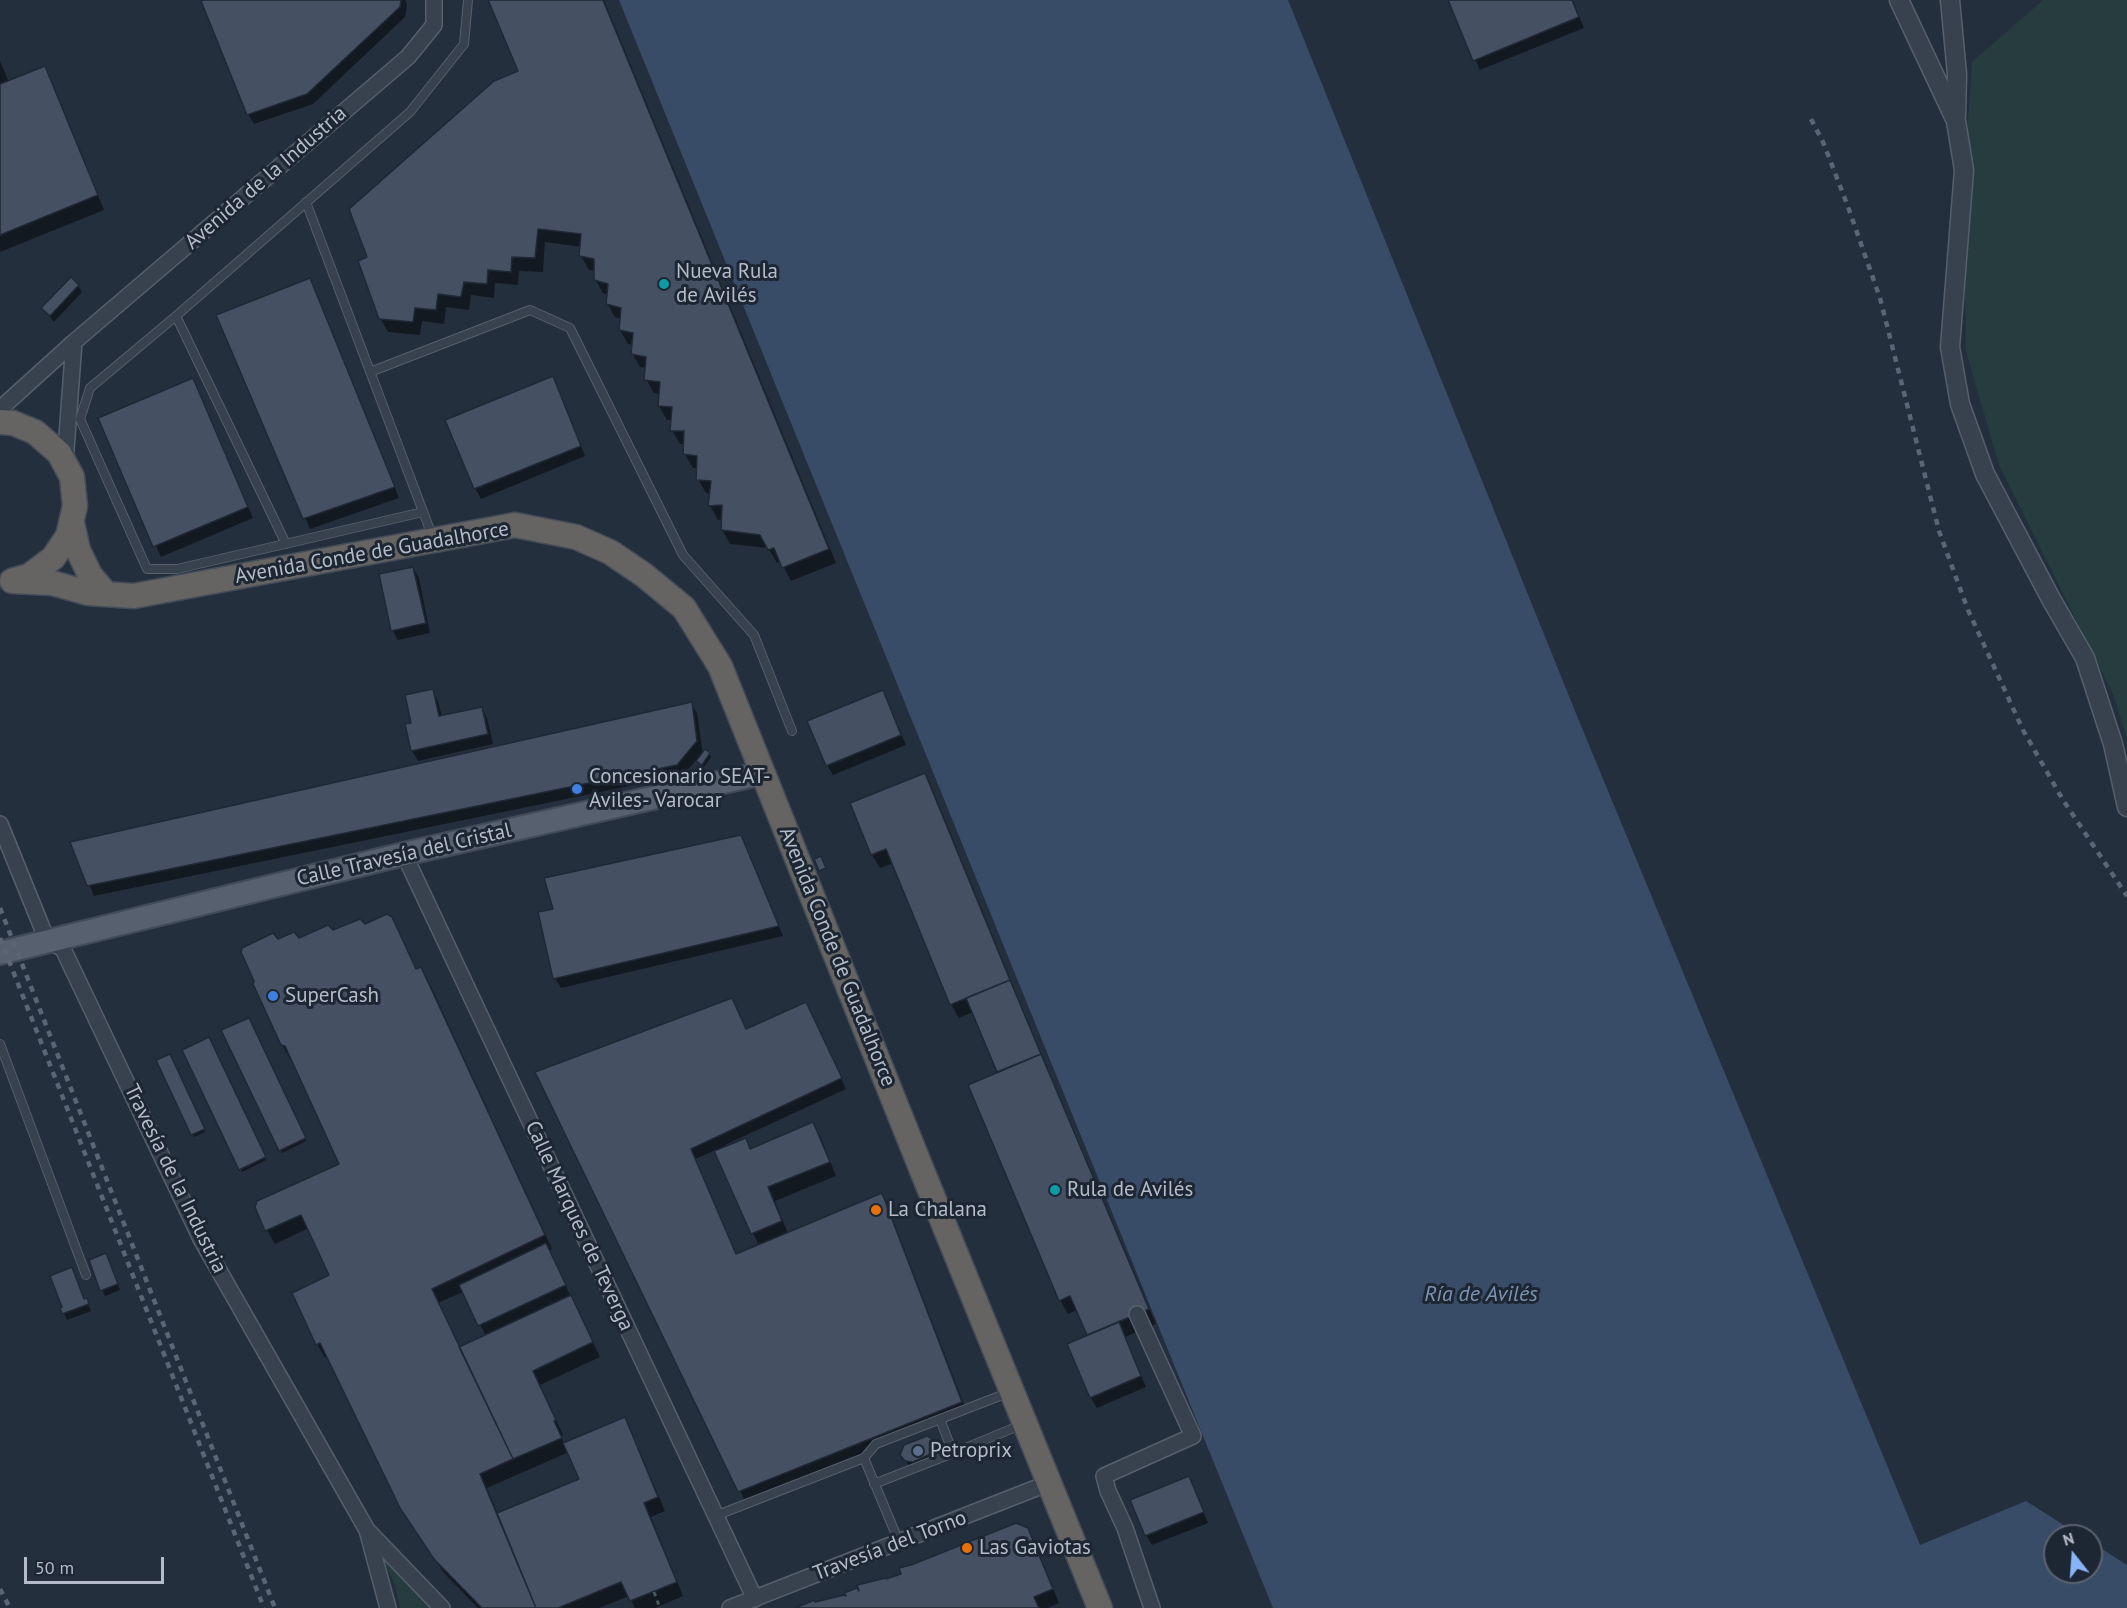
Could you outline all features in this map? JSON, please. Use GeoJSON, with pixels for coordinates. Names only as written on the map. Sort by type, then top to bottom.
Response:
{"type":"FeatureCollection","features":[{"type":"Feature","properties":{"kind":"highway"},"geometry":{"type":"LineString","coordinates":[[0,422],[14,423],[35,432],[59,453],[72,477],[75,506],[68,536],[53,558],[29,576],[6,582]]}},
{"type":"Feature","properties":{"kind":"highway"},"geometry":{"type":"LineString","coordinates":[[72,523],[78,550],[90,575],[106,594]]}},
{"type":"Feature","properties":{"kind":"highway","name":"Avenida Conde de Guadalhorce"},"geometry":{"type":"LineString","coordinates":[[6,582],[52,583],[88,593],[134,596],[516,525],[576,537],[610,552],[644,575],[684,608],[720,666],[1100,1608]]}},
{"type":"Feature","properties":{"kind":"main road","name":"Calle Travesía del Cristal"},"geometry":{"type":"LineString","coordinates":[[0,953],[404,854],[763,773]]}},
{"type":"Feature","properties":{"kind":"street","name":"Avenida de la Industria"},"geometry":{"type":"LineString","coordinates":[[0,409],[74,342],[408,57],[434,25],[434,0]]}},
{"type":"Feature","properties":{"kind":"street"},"geometry":{"type":"LineString","coordinates":[[1899,0],[1956,121]]}},
{"type":"Feature","properties":{"kind":"street"},"geometry":{"type":"LineString","coordinates":[[1950,0],[1957,74],[1956,121],[1964,170],[1950,346],[1960,404],[1985,474],[2085,658],[2113,744],[2127,807]]}},
{"type":"Feature","properties":{"kind":"street"},"geometry":{"type":"LineString","coordinates":[[65,463],[74,342]]}},
{"type":"Feature","properties":{"kind":"street","name":"Travesía de la Industria"},"geometry":{"type":"LineString","coordinates":[[0,824],[47,940],[63,949],[201,1239],[367,1530],[442,1608]]}},
{"type":"Feature","properties":{"kind":"street","name":"Calle Marques de Teverga"},"geometry":{"type":"LineString","coordinates":[[404,854],[754,1599]]}},
{"type":"Feature","properties":{"kind":"street"},"geometry":{"type":"LineString","coordinates":[[1137,1314],[1193,1436],[1104,1476],[1108,1491],[1125,1528],[1152,1608]]}},
{"type":"Feature","properties":{"kind":"street","name":"Travesía del Torno"},"geometry":{"type":"LineString","coordinates":[[730,1608],[1049,1484]]}},
{"type":"Feature","properties":{"kind":"street","name":"Travesía de la Industria"},"geometry":{"type":"LineString","coordinates":[[367,1530],[388,1608]]}},
{"type":"Feature","properties":{"kind":"lane","name":"Avenida Conde de Guadalhorce"},"geometry":{"type":"LineString","coordinates":[[423,512],[177,568],[147,569],[80,419],[90,388],[410,112],[464,44],[468,0]]}},
{"type":"Feature","properties":{"kind":"lane"},"geometry":{"type":"LineString","coordinates":[[306,202],[433,539]]}},
{"type":"Feature","properties":{"kind":"lane"},"geometry":{"type":"LineString","coordinates":[[370,372],[530,310],[570,328],[683,555],[754,635],[792,731]]}},
{"type":"Feature","properties":{"kind":"lane"},"geometry":{"type":"LineString","coordinates":[[176,316],[286,544]]}},
{"type":"Feature","properties":{"kind":"lane"},"geometry":{"type":"LineString","coordinates":[[0,1044],[86,1275]]}},
{"type":"Feature","properties":{"kind":"lane"},"geometry":{"type":"LineString","coordinates":[[715,1515],[864,1458],[876,1444],[1012,1391]]}},
{"type":"Feature","properties":{"kind":"lane"},"geometry":{"type":"LineString","coordinates":[[940,1419],[953,1453]]}},
{"type":"Feature","properties":{"kind":"lane"},"geometry":{"type":"LineString","coordinates":[[874,1484],[1025,1424]]}},
{"type":"Feature","properties":{"kind":"lane"},"geometry":{"type":"LineString","coordinates":[[864,1458],[899,1542]]}},
{"type":"Feature","properties":{"kind":"path"},"geometry":{"type":"LineString","coordinates":[[654,1592],[660,1608]]}},
{"type":"Feature","properties":{"kind":"green space"},"geometry":{"type":"Polygon","coordinates":[[[2043,0],[2127,0],[2127,739],[2113,694],[1999,465],[1966,351],[1963,196],[1972,62],[2043,0]]]}},
{"type":"Feature","properties":{"kind":"green space"},"geometry":{"type":"Polygon","coordinates":[[[378,1547],[436,1608],[400,1608],[396,1588],[378,1547]]]}},
{"type":"Feature","properties":{"kind":"water","name":"Ría de Avilés"},"geometry":{"type":"Polygon","coordinates":[[[619,0],[1288,0],[1577,716],[1920,1545],[2026,1501],[2062,1524],[2043,1524],[2043,1584],[2103,1584],[2103,1550],[2127,1565],[2127,1608],[1273,1608],[619,0]]]}},
{"type":"Feature","properties":{"kind":"building"},"geometry":{"type":"Polygon","coordinates":[[[401,0],[400,7],[307,94],[247,115],[201,1],[401,0]]]}},
{"type":"Feature","properties":{"kind":"building","name":"Nueva Rula de Avilés"},"geometry":{"type":"Polygon","coordinates":[[[488,0],[603,0],[829,549],[782,568],[774,548],[768,550],[760,535],[721,530],[722,505],[708,506],[711,481],[696,480],[697,456],[683,454],[684,431],[670,431],[672,407],[658,406],[660,382],[644,380],[646,357],[631,354],[633,333],[619,330],[621,308],[606,304],[608,284],[594,280],[594,259],[579,256],[581,234],[538,229],[535,258],[512,257],[511,272],[488,270],[487,284],[464,282],[461,297],[438,294],[436,310],[415,308],[413,322],[379,319],[358,261],[367,257],[349,209],[494,81],[518,71],[488,0]]]}},
{"type":"Feature","properties":{"kind":"building"},"geometry":{"type":"Polygon","coordinates":[[[1448,0],[1572,0],[1579,17],[1473,61],[1448,0]]]}},
{"type":"Feature","properties":{"kind":"building"},"geometry":{"type":"Polygon","coordinates":[[[45,66],[98,195],[0,235],[0,84],[45,66]]]}},
{"type":"Feature","properties":{"kind":"building"},"geometry":{"type":"Polygon","coordinates":[[[71,277],[79,285],[50,316],[41,308],[71,277]]]}},
{"type":"Feature","properties":{"kind":"building"},"geometry":{"type":"Polygon","coordinates":[[[310,278],[395,487],[303,519],[216,315],[310,278]]]}},
{"type":"Feature","properties":{"kind":"building"},"geometry":{"type":"Polygon","coordinates":[[[553,376],[581,446],[474,489],[445,420],[553,376]]]}},
{"type":"Feature","properties":{"kind":"building"},"geometry":{"type":"Polygon","coordinates":[[[193,378],[248,507],[153,547],[98,418],[193,378]]]}},
{"type":"Feature","properties":{"kind":"building"},"geometry":{"type":"Polygon","coordinates":[[[413,567],[426,623],[391,631],[379,574],[413,567]]]}},
{"type":"Feature","properties":{"kind":"building"},"geometry":{"type":"Polygon","coordinates":[[[433,689],[439,716],[482,707],[488,734],[411,751],[405,724],[411,723],[405,695],[433,689]]]}},
{"type":"Feature","properties":{"kind":"building"},"geometry":{"type":"Polygon","coordinates":[[[883,690],[901,735],[826,766],[807,721],[883,690]]]}},
{"type":"Feature","properties":{"kind":"building"},"geometry":{"type":"Polygon","coordinates":[[[692,702],[697,741],[677,765],[87,886],[70,842],[692,702]]]}},
{"type":"Feature","properties":{"kind":"building"},"geometry":{"type":"Polygon","coordinates":[[[705,749],[710,753],[702,765],[696,761],[705,749]]]}},
{"type":"Feature","properties":{"kind":"building"},"geometry":{"type":"Polygon","coordinates":[[[925,773],[1010,980],[950,1005],[886,849],[871,855],[850,803],[925,773]]]}},
{"type":"Feature","properties":{"kind":"building"},"geometry":{"type":"Polygon","coordinates":[[[741,835],[779,926],[553,979],[538,912],[553,909],[544,878],[741,835]]]}},
{"type":"Feature","properties":{"kind":"building"},"geometry":{"type":"Polygon","coordinates":[[[821,856],[826,868],[819,871],[814,859],[821,856]]]}},
{"type":"Feature","properties":{"kind":"building"},"geometry":{"type":"Polygon","coordinates":[[[387,914],[392,917],[416,969],[421,967],[545,1235],[432,1289],[513,1459],[480,1474],[536,1608],[482,1608],[434,1559],[400,1508],[320,1343],[316,1345],[292,1293],[329,1275],[301,1215],[265,1231],[255,1207],[257,1201],[339,1164],[285,1046],[281,1045],[253,984],[254,981],[241,952],[242,948],[273,933],[278,939],[294,932],[299,938],[328,925],[333,930],[360,919],[365,924],[387,914]]]}},
{"type":"Feature","properties":{"kind":"building"},"geometry":{"type":"Polygon","coordinates":[[[1010,980],[1041,1054],[997,1072],[966,998],[1010,980]]]}},
{"type":"Feature","properties":{"kind":"building"},"geometry":{"type":"Polygon","coordinates":[[[732,998],[746,1029],[806,1002],[842,1078],[691,1149],[736,1254],[882,1193],[962,1402],[738,1492],[535,1072],[732,998]]]}},
{"type":"Feature","properties":{"kind":"building"},"geometry":{"type":"Polygon","coordinates":[[[249,1018],[306,1138],[279,1151],[221,1030],[249,1018]]]}},
{"type":"Feature","properties":{"kind":"building"},"geometry":{"type":"Polygon","coordinates":[[[209,1037],[266,1157],[239,1170],[182,1050],[209,1037]]]}},
{"type":"Feature","properties":{"kind":"building"},"geometry":{"type":"Polygon","coordinates":[[[170,1054],[205,1129],[191,1135],[156,1060],[170,1054]]]}},
{"type":"Feature","properties":{"kind":"building","name":"Rula de Avilés"},"geometry":{"type":"Polygon","coordinates":[[[1041,1054],[1149,1309],[1087,1335],[1070,1296],[1059,1301],[968,1085],[1041,1054]]]}},
{"type":"Feature","properties":{"kind":"building"},"geometry":{"type":"Polygon","coordinates":[[[813,1122],[830,1162],[768,1187],[782,1221],[751,1234],[714,1151],[746,1138],[750,1149],[813,1122]]]}},
{"type":"Feature","properties":{"kind":"building"},"geometry":{"type":"Polygon","coordinates":[[[546,1243],[566,1285],[478,1326],[459,1285],[546,1243]]]}},
{"type":"Feature","properties":{"kind":"building"},"geometry":{"type":"Polygon","coordinates":[[[106,1253],[118,1284],[100,1291],[89,1260],[106,1253]]]}},
{"type":"Feature","properties":{"kind":"building"},"geometry":{"type":"Polygon","coordinates":[[[72,1267],[84,1299],[87,1298],[89,1304],[62,1314],[60,1308],[62,1307],[50,1276],[72,1267]]]}},
{"type":"Feature","properties":{"kind":"building"},"geometry":{"type":"Polygon","coordinates":[[[571,1295],[593,1342],[533,1371],[562,1438],[513,1459],[459,1347],[571,1295]]]}},
{"type":"Feature","properties":{"kind":"building"},"geometry":{"type":"Polygon","coordinates":[[[1119,1322],[1141,1376],[1090,1398],[1067,1344],[1119,1322]]]}},
{"type":"Feature","properties":{"kind":"building"},"geometry":{"type":"Polygon","coordinates":[[[625,1417],[658,1497],[644,1503],[677,1582],[630,1601],[621,1582],[558,1608],[536,1608],[497,1513],[579,1479],[563,1443],[625,1417]]]}},
{"type":"Feature","properties":{"kind":"building","name":"Petroprix"},"geometry":{"type":"Polygon","coordinates":[[[927,1436],[936,1444],[933,1453],[913,1462],[905,1461],[900,1455],[904,1445],[927,1436]]]}},
{"type":"Feature","properties":{"kind":"building"},"geometry":{"type":"Polygon","coordinates":[[[1189,1476],[1204,1512],[1145,1536],[1130,1500],[1189,1476]]]}},
{"type":"Feature","properties":{"kind":"building"},"geometry":{"type":"Polygon","coordinates":[[[1016,1523],[1028,1528],[1053,1589],[1034,1597],[1039,1608],[795,1608],[815,1600],[815,1602],[846,1596],[844,1593],[857,1588],[859,1591],[857,1585],[901,1574],[899,1568],[1016,1523]]]}},
{"type":"Feature","properties":{"kind":"railway"},"geometry":{"type":"LineString","coordinates":[[1811,119],[1823,142],[1847,204],[1880,298],[1939,531],[1968,610],[2023,730],[2063,800],[2127,896]]}},
{"type":"Feature","properties":{"kind":"railway"},"geometry":{"type":"LineString","coordinates":[[0,908],[275,1608]]}},
{"type":"Feature","properties":{"kind":"railway"},"geometry":{"type":"LineString","coordinates":[[0,938],[264,1608]]}},
{"type":"Feature","properties":{"kind":"railway"},"geometry":{"type":"LineString","coordinates":[[0,1589],[10,1608]]}},
{"type":"Feature","properties":{"kind":"place","name":"Nueva Rula de Avilés"},"geometry":{"type":"Point","coordinates":[664,284]}},
{"type":"Feature","properties":{"kind":"place","name":"Concesionario SEAT- Aviles- Varocar"},"geometry":{"type":"Point","coordinates":[577,789]}},
{"type":"Feature","properties":{"kind":"place","name":"SuperCash"},"geometry":{"type":"Point","coordinates":[273,996]}},
{"type":"Feature","properties":{"kind":"place","name":"Rula de Avilés"},"geometry":{"type":"Point","coordinates":[1055,1190]}},
{"type":"Feature","properties":{"kind":"place","name":"La Chalana"},"geometry":{"type":"Point","coordinates":[876,1210]}},
{"type":"Feature","properties":{"kind":"place","name":"Petroprix"},"geometry":{"type":"Point","coordinates":[918,1451]}},
{"type":"Feature","properties":{"kind":"place","name":"Las Gaviotas"},"geometry":{"type":"Point","coordinates":[967,1548]}}]}
